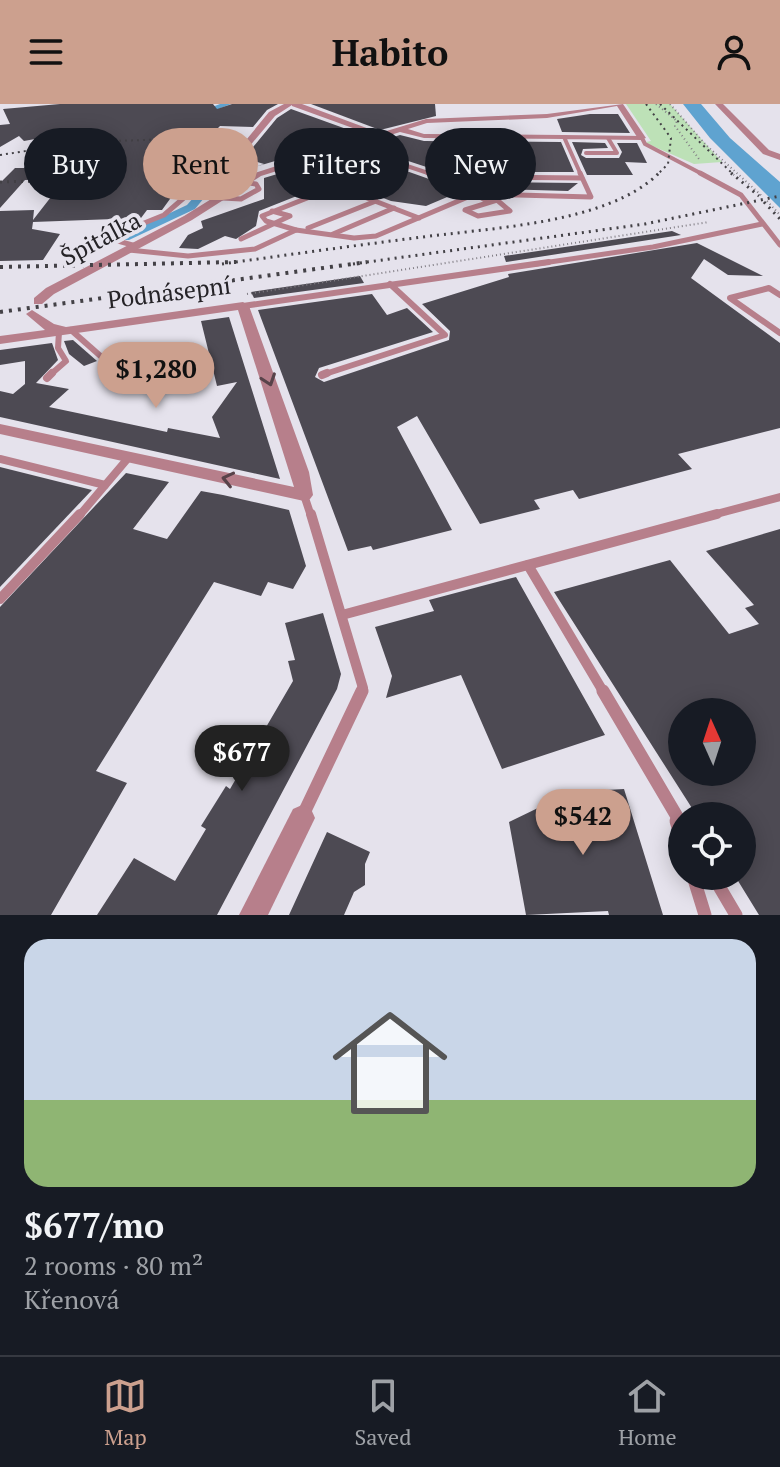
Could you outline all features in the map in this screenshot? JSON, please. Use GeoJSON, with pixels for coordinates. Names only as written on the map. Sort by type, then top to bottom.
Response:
{"type":"FeatureCollection","features":[{"type":"Feature","properties":{"kind":"street"},"geometry":{"type":"LineString","coordinates":[[258,131],[272,114],[292,104],[359,128]]}},
{"type":"Feature","properties":{"kind":"street"},"geometry":{"type":"LineString","coordinates":[[619,104],[628,122],[642,138]]}},
{"type":"Feature","properties":{"kind":"street","name":"Špitálka"},"geometry":{"type":"LineString","coordinates":[[403,128],[449,117],[537,116],[619,104]]}},
{"type":"Feature","properties":{"kind":"street"},"geometry":{"type":"LineString","coordinates":[[719,104],[776,156]]}},
{"type":"Feature","properties":{"kind":"street"},"geometry":{"type":"LineString","coordinates":[[409,132],[424,136],[564,137]]}},
{"type":"Feature","properties":{"kind":"street","name":"Špitálka"},"geometry":{"type":"LineString","coordinates":[[0,332],[35,309],[50,291],[132,248],[208,200]]}},
{"type":"Feature","properties":{"kind":"street","name":"Podnásepní"},"geometry":{"type":"LineString","coordinates":[[0,340],[243,306],[299,468],[304,495]]}},
{"type":"Feature","properties":{"kind":"street"},"geometry":{"type":"LineString","coordinates":[[35,309],[50,327],[65,331]]}},
{"type":"Feature","properties":{"kind":"street"},"geometry":{"type":"LineString","coordinates":[[0,429],[304,495]]}},
{"type":"Feature","properties":{"kind":"street"},"geometry":{"type":"LineString","coordinates":[[253,915],[302,818]]}},
{"type":"Feature","properties":{"kind":"lane"},"geometry":{"type":"LineString","coordinates":[[536,195],[591,197],[564,137],[642,138],[645,144],[741,195],[780,245]]}},
{"type":"Feature","properties":{"kind":"lane"},"geometry":{"type":"LineString","coordinates":[[586,153],[617,153],[608,138]]}},
{"type":"Feature","properties":{"kind":"lane"},"geometry":{"type":"LineString","coordinates":[[536,177],[582,178]]}},
{"type":"Feature","properties":{"kind":"lane"},"geometry":{"type":"LineString","coordinates":[[181,200],[164,215],[107,238],[132,248],[213,257],[252,254],[255,249],[296,230],[376,201],[419,218]]}},
{"type":"Feature","properties":{"kind":"lane"},"geometry":{"type":"LineString","coordinates":[[296,230],[261,219],[269,211],[297,200]]}},
{"type":"Feature","properties":{"kind":"lane"},"geometry":{"type":"LineString","coordinates":[[304,229],[354,238],[376,236],[458,200]]}},
{"type":"Feature","properties":{"kind":"lane"},"geometry":{"type":"LineString","coordinates":[[497,200],[510,211],[478,216],[465,210],[487,201],[497,200]]}},
{"type":"Feature","properties":{"kind":"lane"},"geometry":{"type":"LineString","coordinates":[[333,234],[394,208]]}},
{"type":"Feature","properties":{"kind":"lane"},"geometry":{"type":"LineString","coordinates":[[241,239],[290,216],[283,211],[269,211]]}},
{"type":"Feature","properties":{"kind":"lane"},"geometry":{"type":"LineString","coordinates":[[243,306],[653,247],[762,224]]}},
{"type":"Feature","properties":{"kind":"lane"},"geometry":{"type":"LineString","coordinates":[[322,375],[445,335],[390,284]]}},
{"type":"Feature","properties":{"kind":"lane"},"geometry":{"type":"LineString","coordinates":[[780,295],[769,288],[730,298],[780,333]]}},
{"type":"Feature","properties":{"kind":"lane"},"geometry":{"type":"LineString","coordinates":[[47,378],[66,361],[58,348],[65,331],[130,383]]}},
{"type":"Feature","properties":{"kind":"lane"},"geometry":{"type":"LineString","coordinates":[[0,599],[129,457]]}},
{"type":"Feature","properties":{"kind":"lane"},"geometry":{"type":"LineString","coordinates":[[0,459],[105,485]]}},
{"type":"Feature","properties":{"kind":"lane"},"geometry":{"type":"LineString","coordinates":[[302,818],[363,688],[304,495]]}},
{"type":"Feature","properties":{"kind":"lane"},"geometry":{"type":"LineString","coordinates":[[342,615],[780,497]]}},
{"type":"Feature","properties":{"kind":"lane"},"geometry":{"type":"LineString","coordinates":[[528,565],[669,802]]}},
{"type":"Feature","properties":{"kind":"lane"},"geometry":{"type":"LineString","coordinates":[[697,890],[705,915]]}},
{"type":"Feature","properties":{"kind":"lane"},"geometry":{"type":"LineString","coordinates":[[721,890],[736,915]]}},
{"type":"Feature","properties":{"kind":"path"},"geometry":{"type":"LineString","coordinates":[[656,104],[677,121],[675,126],[699,160],[698,171]]}},
{"type":"Feature","properties":{"kind":"path"},"geometry":{"type":"LineString","coordinates":[[670,104],[706,145],[762,196]]}},
{"type":"Feature","properties":{"kind":"path"},"geometry":{"type":"LineString","coordinates":[[767,201],[780,215]]}},
{"type":"Feature","properties":{"kind":"path"},"geometry":{"type":"LineString","coordinates":[[243,306],[249,291],[635,236],[718,220]]}},
{"type":"Feature","properties":{"kind":"green space"},"geometry":{"type":"Polygon","coordinates":[[[626,104],[670,104],[722,162],[694,164],[648,144],[646,142],[651,141],[626,104]]]}},
{"type":"Feature","properties":{"kind":"water"},"geometry":{"type":"Polygon","coordinates":[[[683,104],[701,104],[730,138],[780,182],[780,208],[710,138],[683,104]]]}},
{"type":"Feature","properties":{"kind":"building"},"geometry":{"type":"Polygon","coordinates":[[[60,104],[213,104],[217,109],[232,104],[278,104],[267,110],[253,127],[143,128],[143,200],[169,200],[162,210],[147,210],[141,218],[33,222],[32,229],[60,234],[43,260],[0,261],[0,211],[34,210],[33,220],[49,200],[127,200],[127,128],[24,128],[24,141],[19,136],[0,147],[0,125],[10,124],[3,109],[60,104]]]}},
{"type":"Feature","properties":{"kind":"building"},"geometry":{"type":"Polygon","coordinates":[[[311,104],[435,104],[436,116],[388,128],[375,128],[311,104]]]}},
{"type":"Feature","properties":{"kind":"building"},"geometry":{"type":"Polygon","coordinates":[[[291,109],[344,128],[274,128],[274,161],[258,166],[264,164],[258,162],[258,141],[277,118],[291,109]]]}},
{"type":"Feature","properties":{"kind":"building"},"geometry":{"type":"Polygon","coordinates":[[[618,114],[630,133],[562,132],[557,119],[618,114]]]}},
{"type":"Feature","properties":{"kind":"building"},"geometry":{"type":"Polygon","coordinates":[[[409,137],[425,141],[425,167],[409,161],[409,137]]]}},
{"type":"Feature","properties":{"kind":"building"},"geometry":{"type":"Polygon","coordinates":[[[536,142],[561,142],[574,172],[536,172],[536,142]]]}},
{"type":"Feature","properties":{"kind":"building"},"geometry":{"type":"Polygon","coordinates":[[[572,142],[605,143],[608,148],[583,149],[581,155],[586,158],[619,158],[622,152],[617,143],[637,143],[647,163],[625,162],[633,175],[587,175],[572,142]]]}},
{"type":"Feature","properties":{"kind":"building"},"geometry":{"type":"Polygon","coordinates":[[[15,168],[24,168],[24,181],[0,208],[0,183],[15,168]]]}},
{"type":"Feature","properties":{"kind":"building"},"geometry":{"type":"Polygon","coordinates":[[[409,172],[425,178],[425,200],[440,200],[426,206],[388,200],[409,200],[409,172]]]}},
{"type":"Feature","properties":{"kind":"building"},"geometry":{"type":"Polygon","coordinates":[[[274,175],[274,200],[287,200],[259,211],[256,226],[236,239],[225,236],[198,249],[179,248],[188,235],[203,228],[201,221],[264,199],[264,178],[274,175]]]}},
{"type":"Feature","properties":{"kind":"building"},"geometry":{"type":"Polygon","coordinates":[[[536,182],[578,183],[568,191],[536,190],[536,182]]]}},
{"type":"Feature","properties":{"kind":"building"},"geometry":{"type":"Polygon","coordinates":[[[672,231],[681,235],[506,262],[504,256],[672,231]]]}},
{"type":"Feature","properties":{"kind":"building"},"geometry":{"type":"Polygon","coordinates":[[[697,243],[763,276],[728,275],[704,259],[691,278],[780,343],[780,428],[678,454],[692,469],[579,499],[573,490],[534,500],[540,509],[480,524],[417,416],[397,427],[452,530],[373,550],[371,546],[348,551],[258,310],[372,294],[387,315],[407,308],[433,332],[319,368],[315,377],[324,382],[449,340],[450,331],[422,304],[509,277],[508,274],[697,243]]]}},
{"type":"Feature","properties":{"kind":"building"},"geometry":{"type":"Polygon","coordinates":[[[360,276],[364,283],[254,298],[251,292],[360,276]]]}},
{"type":"Feature","properties":{"kind":"building"},"geometry":{"type":"Polygon","coordinates":[[[229,317],[280,479],[0,417],[0,391],[13,394],[25,384],[25,361],[0,365],[0,350],[52,343],[58,360],[36,383],[69,389],[49,407],[167,432],[168,428],[220,438],[212,417],[237,382],[217,386],[201,321],[229,317]]]}},
{"type":"Feature","properties":{"kind":"building"},"geometry":{"type":"Polygon","coordinates":[[[73,340],[97,361],[84,366],[69,354],[64,341],[73,340]]]}},
{"type":"Feature","properties":{"kind":"building"},"geometry":{"type":"Polygon","coordinates":[[[0,467],[92,490],[0,587],[0,467]]]}},
{"type":"Feature","properties":{"kind":"building"},"geometry":{"type":"Polygon","coordinates":[[[126,473],[169,482],[133,529],[167,539],[201,491],[223,495],[289,510],[306,566],[293,589],[268,582],[261,596],[214,582],[96,771],[127,783],[51,915],[0,915],[0,607],[126,473]]]}},
{"type":"Feature","properties":{"kind":"building"},"geometry":{"type":"Polygon","coordinates":[[[780,529],[780,915],[759,915],[744,890],[756,890],[756,802],[688,802],[678,786],[756,786],[756,698],[668,698],[668,771],[554,592],[670,560],[729,634],[759,624],[745,608],[754,605],[706,551],[780,529]]]}},
{"type":"Feature","properties":{"kind":"building"},"geometry":{"type":"Polygon","coordinates":[[[516,577],[605,735],[502,769],[461,675],[386,698],[392,676],[375,627],[434,611],[429,600],[516,577]]]}},
{"type":"Feature","properties":{"kind":"building"},"geometry":{"type":"Polygon","coordinates":[[[323,613],[341,674],[337,689],[217,915],[97,915],[134,858],[175,881],[206,829],[201,826],[226,786],[230,789],[293,681],[288,661],[295,660],[285,623],[323,613]]]}},
{"type":"Feature","properties":{"kind":"building"},"geometry":{"type":"Polygon","coordinates":[[[624,789],[663,915],[609,915],[608,911],[526,915],[509,822],[571,792],[624,789]]]}},
{"type":"Feature","properties":{"kind":"building"},"geometry":{"type":"Polygon","coordinates":[[[327,832],[370,852],[365,864],[365,885],[354,892],[344,915],[289,915],[327,832]]]}},
{"type":"Feature","properties":{"kind":"waterway"},"geometry":{"type":"LineString","coordinates":[[195,115],[227,104]]}},
{"type":"Feature","properties":{"kind":"waterway"},"geometry":{"type":"LineString","coordinates":[[125,238],[191,207],[197,200]]}},
{"type":"Feature","properties":{"kind":"railway"},"geometry":{"type":"LineString","coordinates":[[646,104],[671,138],[668,164],[659,173]]}},
{"type":"Feature","properties":{"kind":"railway"},"geometry":{"type":"LineString","coordinates":[[660,104],[734,175]]}},
{"type":"Feature","properties":{"kind":"railway"},"geometry":{"type":"LineString","coordinates":[[0,155],[85,142],[143,140]]}},
{"type":"Feature","properties":{"kind":"railway"},"geometry":{"type":"LineString","coordinates":[[222,264],[544,221],[609,204],[659,173]]}},
{"type":"Feature","properties":{"kind":"railway"},"geometry":{"type":"LineString","coordinates":[[731,173],[759,196]]}},
{"type":"Feature","properties":{"kind":"railway"},"geometry":{"type":"LineString","coordinates":[[0,182],[24,181]]}},
{"type":"Feature","properties":{"kind":"railway"},"geometry":{"type":"LineString","coordinates":[[353,264],[645,224],[780,196]]}},
{"type":"Feature","properties":{"kind":"railway"},"geometry":{"type":"LineString","coordinates":[[764,202],[780,219]]}},
{"type":"Feature","properties":{"kind":"railway"},"geometry":{"type":"LineString","coordinates":[[0,267],[236,262]]}},
{"type":"Feature","properties":{"kind":"railway"},"geometry":{"type":"LineString","coordinates":[[0,312],[367,262]]}}]}
